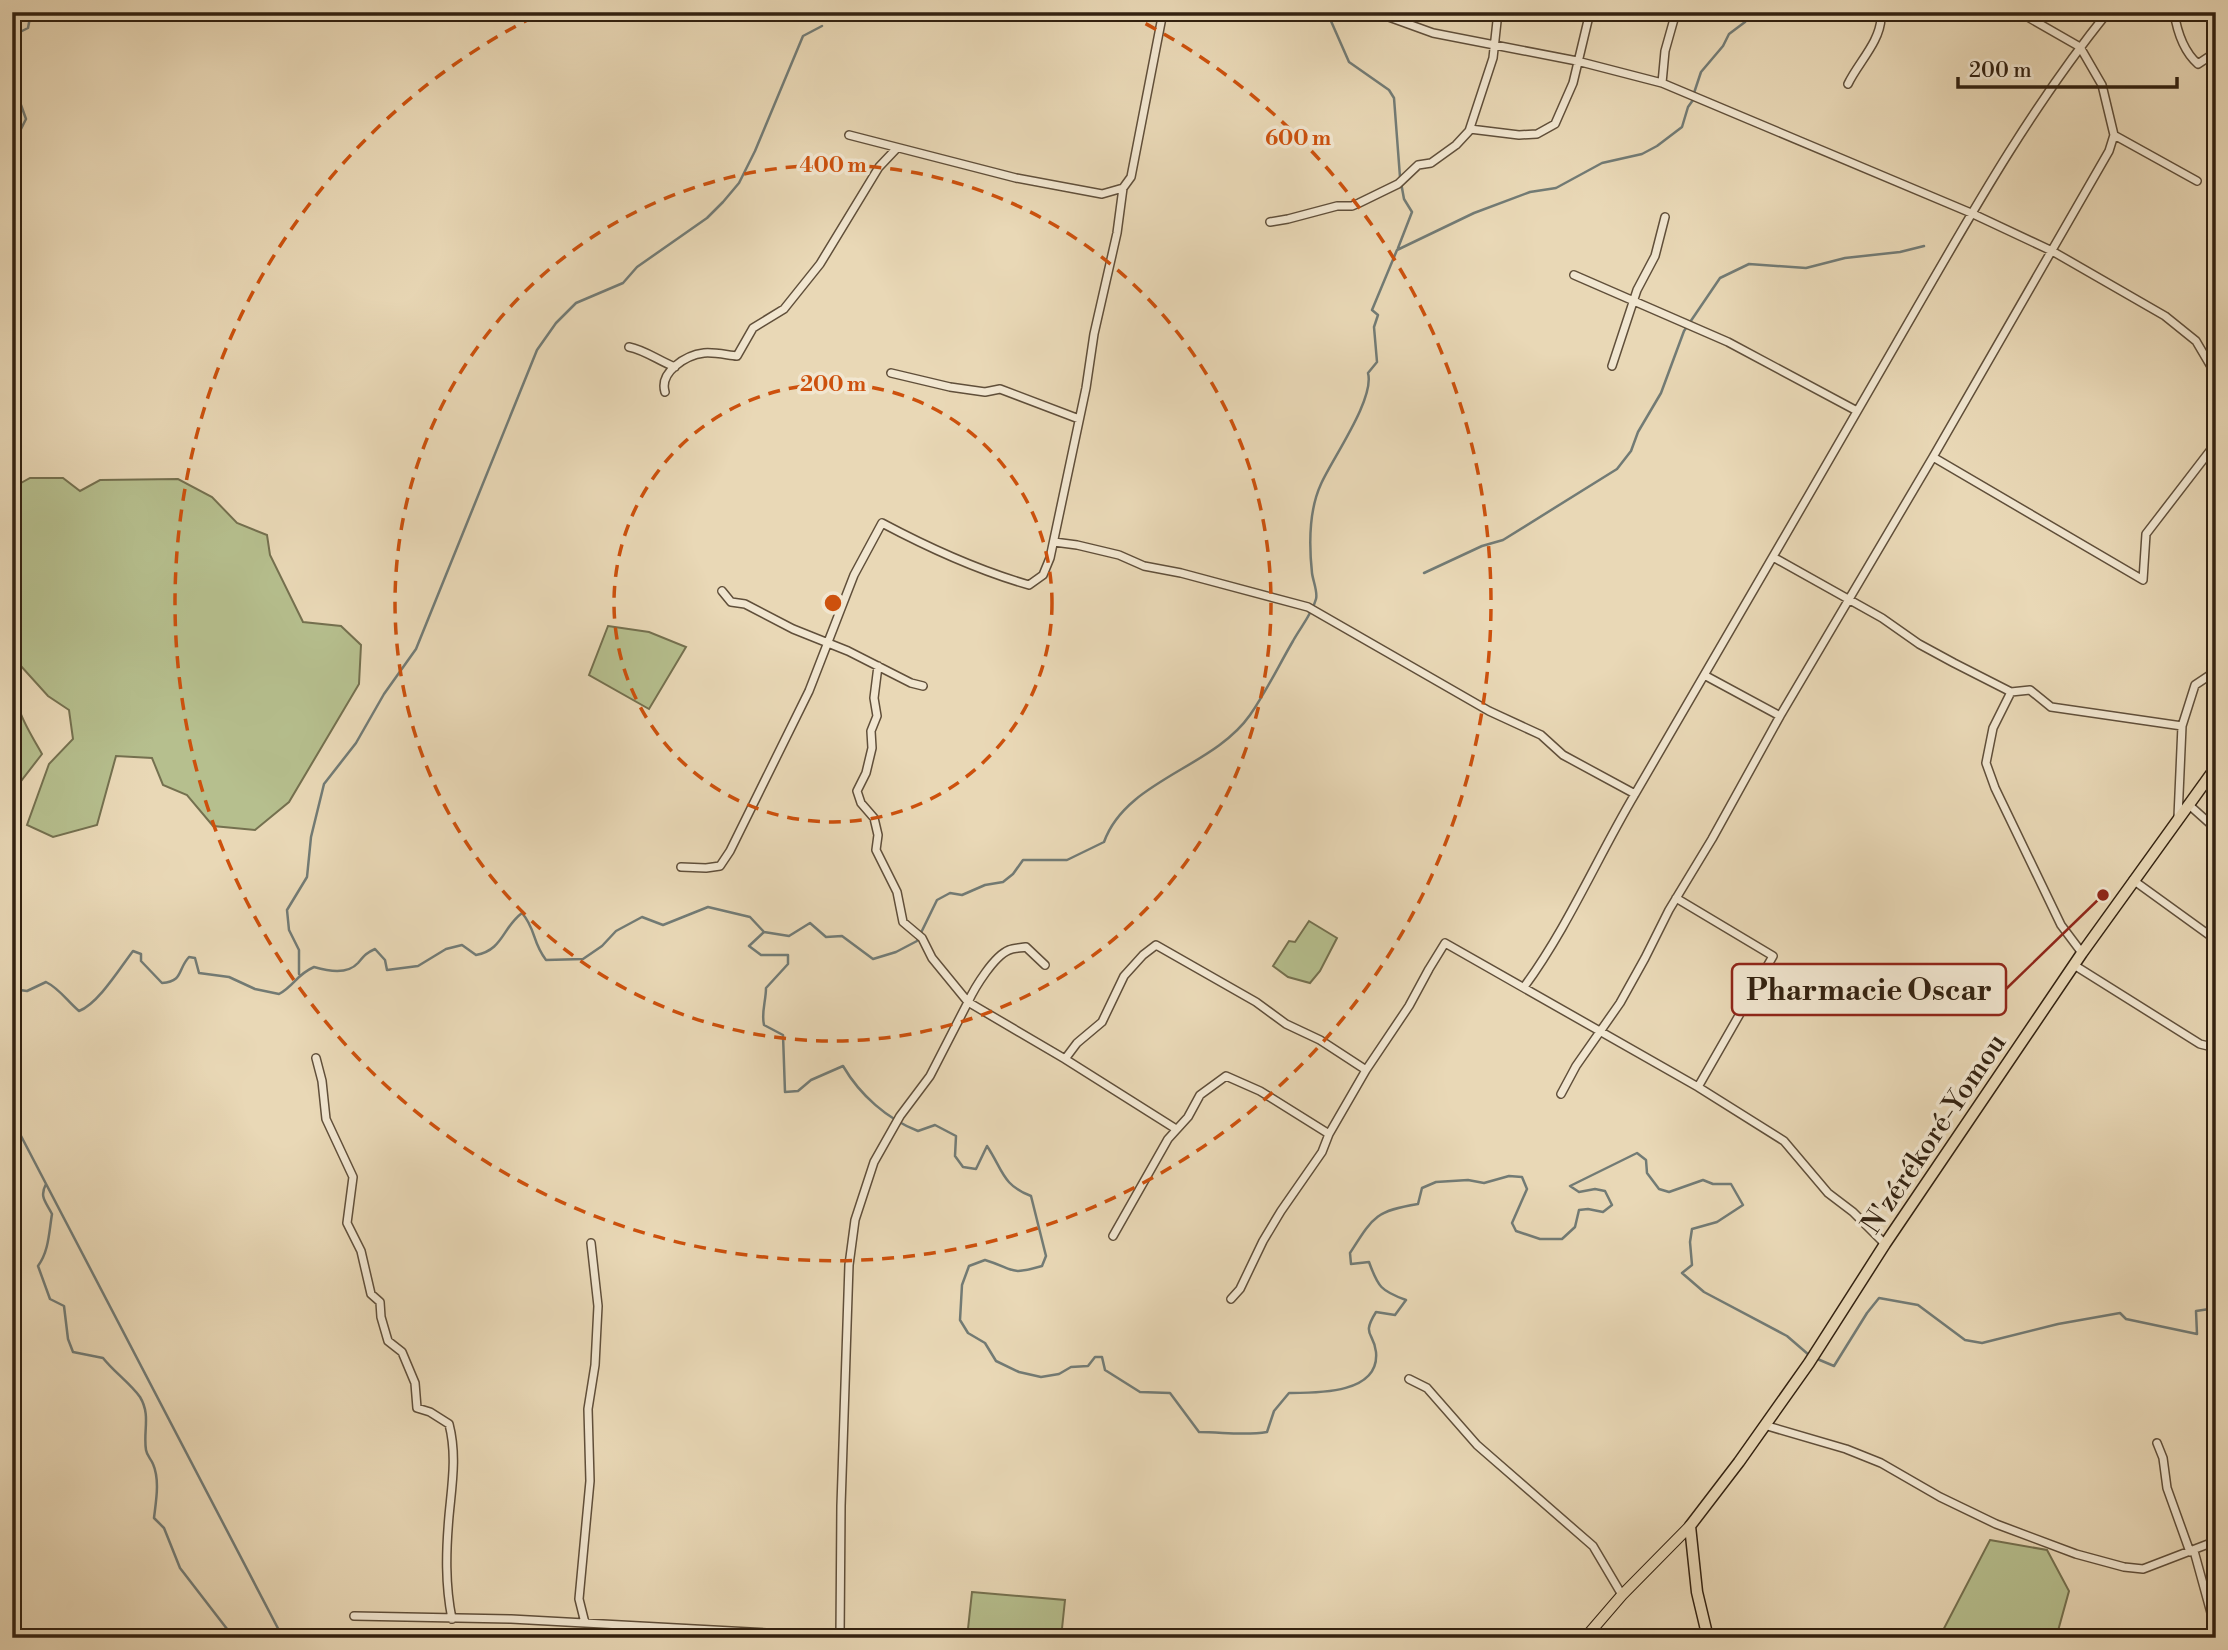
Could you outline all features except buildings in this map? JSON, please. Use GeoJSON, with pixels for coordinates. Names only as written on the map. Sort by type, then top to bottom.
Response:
{"type":"FeatureCollection","features":[{"type":"Feature","properties":{"kind":"highway","name":"N'zérékoré-Yomou"},"geometry":{"type":"LineString","coordinates":[[1690,1526],[1809,1363],[1885,1244],[2082,953],[2216,768]]}},
{"type":"Feature","properties":{"kind":"highway"},"geometry":{"type":"LineString","coordinates":[[1690,1526],[1697,1592],[1708,1638]]}},
{"type":"Feature","properties":{"kind":"main road"},"geometry":{"type":"LineString","coordinates":[[1585,1638],[1622,1595],[1690,1526]]}},
{"type":"Feature","properties":{"kind":"street"},"geometry":{"type":"LineString","coordinates":[[681,867],[720,866],[730,851],[803,702],[854,575],[882,523],[968,565],[1029,585],[1043,575],[1054,542],[1117,233],[1123,188],[1131,177],[1163,12]]}},
{"type":"Feature","properties":{"kind":"street"},"geometry":{"type":"LineString","coordinates":[[1375,12],[1433,33],[1577,61],[1662,83],[1971,213],[2052,251],[2165,316],[2196,341],[2216,375]]}},
{"type":"Feature","properties":{"kind":"street"},"geometry":{"type":"LineString","coordinates":[[1406,22],[1408,12]]}},
{"type":"Feature","properties":{"kind":"street"},"geometry":{"type":"LineString","coordinates":[[1270,222],[1337,206],[1352,206],[1398,184],[1418,165],[1431,163],[1462,141],[1470,129],[1491,64],[1498,12]]}},
{"type":"Feature","properties":{"kind":"street"},"geometry":{"type":"LineString","coordinates":[[1470,129],[1519,135],[1537,134],[1555,124],[1573,83],[1590,12]]}},
{"type":"Feature","properties":{"kind":"street"},"geometry":{"type":"LineString","coordinates":[[1662,83],[1665,51],[1676,12]]}},
{"type":"Feature","properties":{"kind":"street"},"geometry":{"type":"LineString","coordinates":[[1848,84],[1874,42],[1881,27],[1881,18],[1889,12]]}},
{"type":"Feature","properties":{"kind":"street"},"geometry":{"type":"LineString","coordinates":[[1561,1094],[1645,958],[1676,898],[1780,716],[2109,151],[2114,135],[2102,85],[2080,47],[2019,12]]}},
{"type":"Feature","properties":{"kind":"street"},"geometry":{"type":"LineString","coordinates":[[1524,987],[1545,959],[1600,855],[1706,676],[1971,213],[2080,47],[2108,12]]}},
{"type":"Feature","properties":{"kind":"street"},"geometry":{"type":"LineString","coordinates":[[2174,12],[2178,34],[2192,60],[2198,64],[2216,52]]}},
{"type":"Feature","properties":{"kind":"street"},"geometry":{"type":"LineString","coordinates":[[849,135],[1016,178],[1102,194],[1123,188]]}},
{"type":"Feature","properties":{"kind":"street"},"geometry":{"type":"LineString","coordinates":[[2114,135],[2197,181]]}},
{"type":"Feature","properties":{"kind":"street"},"geometry":{"type":"LineString","coordinates":[[665,392],[663,387],[666,377],[683,360],[703,353],[737,356],[753,328],[784,309],[808,279],[879,167],[897,148]]}},
{"type":"Feature","properties":{"kind":"street"},"geometry":{"type":"LineString","coordinates":[[1612,366],[1633,301],[1655,256],[1665,217]]}},
{"type":"Feature","properties":{"kind":"street"},"geometry":{"type":"LineString","coordinates":[[1574,275],[1728,342],[1857,411]]}},
{"type":"Feature","properties":{"kind":"street"},"geometry":{"type":"LineString","coordinates":[[629,347],[640,349],[656,360],[676,367]]}},
{"type":"Feature","properties":{"kind":"street"},"geometry":{"type":"LineString","coordinates":[[891,373],[950,387],[985,392],[1000,389],[1079,419]]}},
{"type":"Feature","properties":{"kind":"street"},"geometry":{"type":"LineString","coordinates":[[1933,457],[2143,580],[2146,534],[2216,443]]}},
{"type":"Feature","properties":{"kind":"street"},"geometry":{"type":"LineString","coordinates":[[1054,542],[1119,555],[1144,566],[1181,573],[1308,607],[1489,711],[1541,735],[1563,755],[1635,794]]}},
{"type":"Feature","properties":{"kind":"street"},"geometry":{"type":"LineString","coordinates":[[1773,557],[1882,618],[1919,644],[2011,692],[2031,690],[2051,707],[2182,726]]}},
{"type":"Feature","properties":{"kind":"street"},"geometry":{"type":"LineString","coordinates":[[722,591],[732,602],[745,604],[793,629],[923,686]]}},
{"type":"Feature","properties":{"kind":"street"},"geometry":{"type":"LineString","coordinates":[[878,666],[874,698],[877,716],[871,731],[872,748],[866,772],[857,791],[861,803],[874,818],[878,835],[876,850],[897,892],[903,922],[919,935],[932,958],[968,1002],[1176,1129]]}},
{"type":"Feature","properties":{"kind":"street"},"geometry":{"type":"LineString","coordinates":[[2178,817],[2182,726],[2195,685],[2216,671]]}},
{"type":"Feature","properties":{"kind":"street"},"geometry":{"type":"LineString","coordinates":[[1706,676],[1780,716]]}},
{"type":"Feature","properties":{"kind":"street"},"geometry":{"type":"LineString","coordinates":[[2011,692],[1993,728],[1986,763],[1995,788],[2061,925],[2082,953]]}},
{"type":"Feature","properties":{"kind":"street"},"geometry":{"type":"LineString","coordinates":[[2188,804],[2216,829]]}},
{"type":"Feature","properties":{"kind":"street"},"geometry":{"type":"LineString","coordinates":[[2133,880],[2216,940]]}},
{"type":"Feature","properties":{"kind":"street"},"geometry":{"type":"LineString","coordinates":[[1676,898],[1773,956],[1698,1087]]}},
{"type":"Feature","properties":{"kind":"street"},"geometry":{"type":"LineString","coordinates":[[1231,1299],[1240,1289],[1262,1241],[1322,1152],[1366,1070],[1409,1006],[1445,943],[1698,1087],[1784,1141],[1828,1192],[1885,1244]]}},
{"type":"Feature","properties":{"kind":"street"},"geometry":{"type":"LineString","coordinates":[[1065,1059],[1077,1043],[1102,1022],[1124,976],[1156,945],[1256,1002],[1286,1024],[1320,1040],[1366,1070]]}},
{"type":"Feature","properties":{"kind":"street"},"geometry":{"type":"LineString","coordinates":[[354,1616],[585,1623],[840,1638],[841,1506],[849,1265],[855,1220],[874,1163],[900,1116],[930,1076],[968,1002],[997,958],[1010,949],[1026,947],[1045,965]]}},
{"type":"Feature","properties":{"kind":"street"},"geometry":{"type":"LineString","coordinates":[[2074,965],[2200,1044],[2216,1048]]}},
{"type":"Feature","properties":{"kind":"street"},"geometry":{"type":"LineString","coordinates":[[316,1058],[327,1119],[353,1177],[347,1223],[361,1251],[371,1294],[380,1302],[383,1329],[388,1341],[402,1352],[415,1383],[417,1408],[430,1412],[449,1424],[453,1440],[455,1466],[446,1551],[446,1590],[452,1619]]}},
{"type":"Feature","properties":{"kind":"street"},"geometry":{"type":"LineString","coordinates":[[1113,1236],[1176,1129],[1188,1117],[1200,1095],[1226,1076],[1260,1091],[1329,1135]]}},
{"type":"Feature","properties":{"kind":"street"},"geometry":{"type":"LineString","coordinates":[[585,1623],[579,1598],[590,1481],[588,1409],[595,1365],[598,1306],[591,1243]]}},
{"type":"Feature","properties":{"kind":"street"},"geometry":{"type":"LineString","coordinates":[[1409,1379],[1427,1388],[1478,1445],[1593,1546],[1622,1595]]}},
{"type":"Feature","properties":{"kind":"street"},"geometry":{"type":"LineString","coordinates":[[1764,1425],[1846,1449],[1881,1463],[1940,1497],[1996,1524],[2076,1554],[2124,1567],[2143,1569],[2216,1541]]}},
{"type":"Feature","properties":{"kind":"street"},"geometry":{"type":"LineString","coordinates":[[2157,1443],[2163,1458],[2167,1489],[2192,1552],[2216,1631]]}},
{"type":"Feature","properties":{"kind":"green space"},"geometry":{"type":"Polygon","coordinates":[[[30,478],[63,478],[80,491],[100,480],[178,479],[212,497],[237,523],[267,535],[270,555],[303,622],[341,626],[361,645],[359,684],[289,802],[255,830],[213,826],[187,795],[163,785],[152,758],[116,756],[97,825],[53,837],[27,825],[49,764],[73,739],[69,710],[48,696],[20,665],[17,701],[24,722],[42,754],[18,785],[12,785],[12,488],[30,478]]]}},
{"type":"Feature","properties":{"kind":"green space"},"geometry":{"type":"Polygon","coordinates":[[[608,626],[649,632],[686,647],[649,709],[589,675],[608,626]]]}},
{"type":"Feature","properties":{"kind":"green space"},"geometry":{"type":"Polygon","coordinates":[[[1309,921],[1337,938],[1320,971],[1310,983],[1288,977],[1273,966],[1289,941],[1295,942],[1309,921]]]}},
{"type":"Feature","properties":{"kind":"green space"},"geometry":{"type":"Polygon","coordinates":[[[1990,1540],[2047,1550],[2069,1591],[2056,1638],[1939,1638],[1990,1540]]]}},
{"type":"Feature","properties":{"kind":"green space"},"geometry":{"type":"Polygon","coordinates":[[[972,1592],[1065,1600],[1061,1638],[967,1638],[972,1592]]]}},
{"type":"Feature","properties":{"kind":"waterway"},"geometry":{"type":"LineString","coordinates":[[12,36],[28,28],[31,12]]}},
{"type":"Feature","properties":{"kind":"waterway"},"geometry":{"type":"LineString","coordinates":[[1327,12],[1349,62],[1389,90],[1394,98],[1400,177],[1404,199],[1412,212],[1398,248]]}},
{"type":"Feature","properties":{"kind":"waterway"},"geometry":{"type":"LineString","coordinates":[[1694,93],[1701,72],[1723,46],[1729,34],[1745,22],[1752,12]]}},
{"type":"Feature","properties":{"kind":"waterway"},"geometry":{"type":"LineString","coordinates":[[299,974],[299,950],[289,930],[287,910],[307,877],[311,837],[324,784],[356,743],[384,694],[416,649],[537,350],[556,323],[576,303],[623,283],[637,267],[707,218],[723,202],[739,183],[755,151],[803,36],[822,26]]}},
{"type":"Feature","properties":{"kind":"waterway"},"geometry":{"type":"LineString","coordinates":[[12,989],[27,991],[46,982],[79,1011],[94,1001],[133,951],[141,954],[141,961],[162,983],[174,980],[189,957],[195,958],[199,973],[229,977],[255,989],[279,994],[314,967],[343,971],[354,967],[367,953],[375,949],[385,960],[387,970],[418,966],[446,949],[462,945],[476,955],[492,948],[522,913],[546,960],[583,959],[602,946],[616,931],[642,917],[663,925],[708,907],[750,917],[764,932],[789,936],[810,923],[826,937],[842,936],[873,959],[896,952],[917,941],[937,900],[950,893],[962,895],[985,885],[1003,882],[1023,860],[1067,860],[1104,842],[1115,821],[1131,803],[1215,748],[1234,733],[1250,715],[1316,599],[1310,551],[1314,505],[1321,484],[1359,413],[1365,398],[1368,373],[1377,362],[1374,327],[1378,315],[1372,310],[1397,250],[1474,213],[1530,192],[1556,188],[1602,163],[1642,154],[1682,127],[1693,100]]}},
{"type":"Feature","properties":{"kind":"waterway"},"geometry":{"type":"LineString","coordinates":[[12,103],[21,105],[26,119],[12,142]]}},
{"type":"Feature","properties":{"kind":"waterway"},"geometry":{"type":"LineString","coordinates":[[1424,573],[1482,546],[1503,540],[1617,469],[1631,451],[1638,432],[1661,393],[1684,331],[1720,278],[1749,264],[1806,268],[1845,258],[1900,252],[1924,246]]}},
{"type":"Feature","properties":{"kind":"waterway"},"geometry":{"type":"LineString","coordinates":[[764,932],[749,946],[761,955],[788,955],[788,964],[766,988],[763,1016],[764,1025],[783,1035],[785,1092],[798,1091],[811,1080],[843,1066],[866,1096],[896,1120],[918,1131],[935,1125],[956,1136],[955,1156],[963,1167],[976,1169],[987,1146],[1009,1182],[1031,1196],[1046,1256],[1042,1266],[1017,1271],[985,1260],[969,1266],[962,1285],[960,1320],[968,1333],[985,1343],[996,1361],[1019,1372],[1041,1377],[1059,1374],[1071,1367],[1088,1366],[1095,1357],[1102,1357],[1105,1370],[1140,1392],[1170,1393],[1199,1432],[1267,1432],[1274,1411],[1289,1393],[1344,1388],[1368,1376],[1375,1366],[1376,1352],[1369,1326],[1376,1312],[1395,1315],[1406,1300],[1382,1287],[1369,1262],[1351,1264],[1350,1253],[1376,1218],[1392,1210],[1418,1204],[1422,1188],[1436,1182],[1468,1180],[1484,1183],[1509,1176],[1522,1177],[1527,1189],[1512,1223],[1516,1231],[1540,1239],[1562,1239],[1575,1227],[1579,1210],[1603,1212],[1612,1205],[1605,1191],[1595,1189],[1579,1192],[1570,1186],[1637,1153],[1646,1160],[1647,1173],[1659,1189],[1669,1192],[1703,1180],[1713,1184],[1731,1184],[1743,1205],[1717,1222],[1692,1229],[1692,1265],[1682,1273],[1704,1292],[1787,1336],[1809,1355]]}},
{"type":"Feature","properties":{"kind":"waterway"},"geometry":{"type":"LineString","coordinates":[[12,1136],[20,1134],[283,1638]]}},
{"type":"Feature","properties":{"kind":"waterway"},"geometry":{"type":"LineString","coordinates":[[46,1184],[43,1196],[52,1214],[46,1248],[38,1266],[50,1299],[64,1306],[68,1339],[73,1352],[103,1358],[140,1397],[146,1417],[146,1450],[156,1477],[154,1518],[164,1528],[180,1568],[234,1638]]}},
{"type":"Feature","properties":{"kind":"waterway"},"geometry":{"type":"LineString","coordinates":[[1815,1358],[1834,1366],[1879,1298],[1918,1305],[1965,1340],[1982,1343],[2058,1324],[2120,1313],[2126,1319],[2197,1334],[2196,1311],[2216,1308]]}},
{"type":"Feature","properties":{"kind":"place","name":"Pharmacie Oscar"},"geometry":{"type":"Point","coordinates":[2103,895]}}]}
